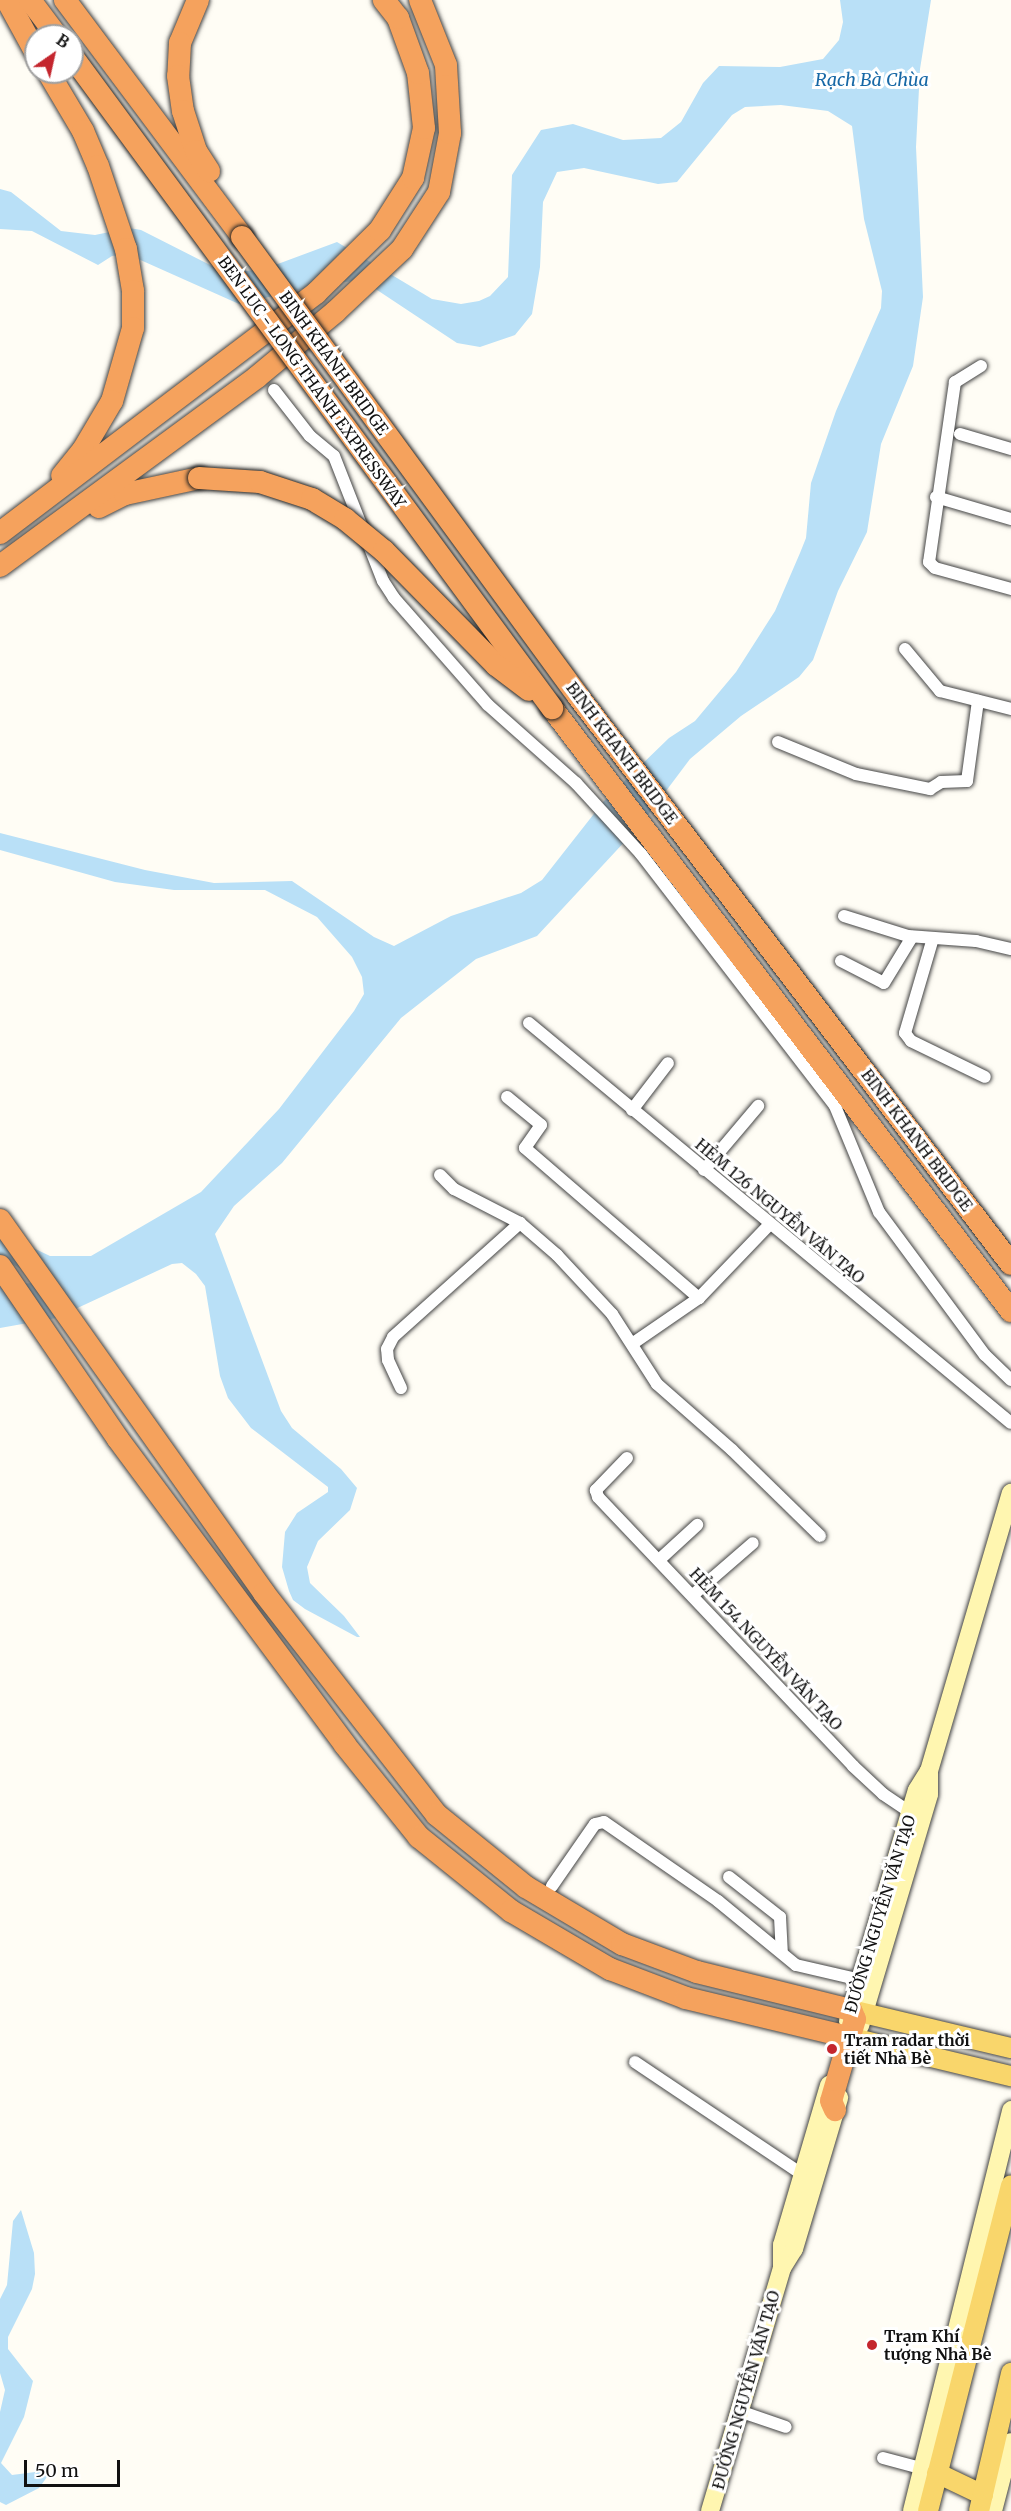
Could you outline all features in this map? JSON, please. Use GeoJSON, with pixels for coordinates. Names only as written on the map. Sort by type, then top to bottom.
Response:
{"type":"FeatureCollection","features":[{"type":"Feature","properties":{"kind":"highway"},"geometry":{"type":"LineString","coordinates":[[7,0],[24,31]]}},
{"type":"Feature","properties":{"kind":"highway"},"geometry":{"type":"LineString","coordinates":[[30,0],[48,24]]}},
{"type":"Feature","properties":{"kind":"highway","name":"BEN LUC - LONG THANH EXPRESSWAY"},"geometry":{"type":"LineString","coordinates":[[65,0],[242,237]]}},
{"type":"Feature","properties":{"kind":"highway"},"geometry":{"type":"LineString","coordinates":[[198,0],[180,43],[178,76],[183,111],[196,150],[242,237]]}},
{"type":"Feature","properties":{"kind":"highway"},"geometry":{"type":"LineString","coordinates":[[2,531],[316,293],[380,230],[413,178],[424,128],[418,73],[398,18],[384,0]]}},
{"type":"Feature","properties":{"kind":"highway"},"geometry":{"type":"LineString","coordinates":[[0,567],[257,376],[335,312],[402,249],[439,192],[450,133],[446,65],[420,0]]}},
{"type":"Feature","properties":{"kind":"highway","name":"BEN LUC - LONG THANH EXPRESSWAY"},"geometry":{"type":"LineString","coordinates":[[84,72],[552,708]]}},
{"type":"Feature","properties":{"kind":"highway"},"geometry":{"type":"LineString","coordinates":[[2,531],[62,476],[83,450],[112,401],[133,328],[133,291],[126,249],[83,131],[55,84]]}},
{"type":"Feature","properties":{"kind":"highway","name":"BINH KHANH BRIDGE"},"geometry":{"type":"LineString","coordinates":[[242,237],[578,696],[1011,1264]]}},
{"type":"Feature","properties":{"kind":"highway"},"geometry":{"type":"LineString","coordinates":[[41,536],[125,494],[199,478],[260,482],[312,499],[345,519],[384,551],[496,665],[552,708]]}},
{"type":"Feature","properties":{"kind":"highway","name":"BINH KHANH BRIDGE"},"geometry":{"type":"LineString","coordinates":[[552,708],[1011,1311]]}},
{"type":"Feature","properties":{"kind":"highway"},"geometry":{"type":"LineString","coordinates":[[0,1220],[264,1593],[437,1815],[526,1887],[622,1944],[697,1972],[858,2012],[831,2101],[835,2110]]}},
{"type":"Feature","properties":{"kind":"highway"},"geometry":{"type":"LineString","coordinates":[[0,1266],[52,1343],[332,1727],[419,1837],[511,1911],[610,1969],[686,1998],[850,2038]]}},
{"type":"Feature","properties":{"kind":"main road","name":"ĐƯỜNG NGUYỄN VĂN TẠO"},"geometry":{"type":"LineString","coordinates":[[858,2012],[861,1980],[910,1812],[917,1790],[929,1771],[1011,1493]]}},
{"type":"Feature","properties":{"kind":"main road","name":"ĐƯỜNG NGUYỄN VĂN TẠO"},"geometry":{"type":"LineString","coordinates":[[858,2012],[929,1794],[929,1771]]}},
{"type":"Feature","properties":{"kind":"main road"},"geometry":{"type":"LineString","coordinates":[[858,2012],[1011,2048]]}},
{"type":"Feature","properties":{"kind":"main road","name":"ĐƯỜNG NGUYỄN VĂN TẠO"},"geometry":{"type":"LineString","coordinates":[[710,2511],[742,2412],[782,2268],[782,2245],[803,2175],[850,2038]]}},
{"type":"Feature","properties":{"kind":"main road"},"geometry":{"type":"LineString","coordinates":[[850,2038],[1011,2076]]}},
{"type":"Feature","properties":{"kind":"main road","name":"ĐƯỜNG NGUYỄN VĂN TẠO"},"geometry":{"type":"LineString","coordinates":[[782,2268],[794,2249],[835,2110]]}},
{"type":"Feature","properties":{"kind":"main road"},"geometry":{"type":"LineString","coordinates":[[928,2511],[929,2471],[1011,2110]]}},
{"type":"Feature","properties":{"kind":"main road"},"geometry":{"type":"LineString","coordinates":[[912,2511],[929,2471],[1011,2185]]}},
{"type":"Feature","properties":{"kind":"main road"},"geometry":{"type":"LineString","coordinates":[[985,2506],[1011,2373]]}},
{"type":"Feature","properties":{"kind":"main road"},"geometry":{"type":"LineString","coordinates":[[985,2506],[1011,2442]]}},
{"type":"Feature","properties":{"kind":"main road"},"geometry":{"type":"LineString","coordinates":[[929,2471],[985,2506]]}},
{"type":"Feature","properties":{"kind":"street"},"geometry":{"type":"LineString","coordinates":[[981,366],[955,381],[936,497],[929,566],[1011,589]]}},
{"type":"Feature","properties":{"kind":"street"},"geometry":{"type":"LineString","coordinates":[[274,390],[310,436],[334,456],[383,581],[394,598],[488,705],[576,783],[641,854],[836,1106],[879,1212],[985,1354],[1011,1380]]}},
{"type":"Feature","properties":{"kind":"street"},"geometry":{"type":"LineString","coordinates":[[960,434],[1011,449]]}},
{"type":"Feature","properties":{"kind":"street"},"geometry":{"type":"LineString","coordinates":[[936,497],[1011,519]]}},
{"type":"Feature","properties":{"kind":"street"},"geometry":{"type":"LineString","coordinates":[[905,649],[940,691],[1011,709]]}},
{"type":"Feature","properties":{"kind":"street"},"geometry":{"type":"LineString","coordinates":[[777,742],[856,774],[930,789],[941,782],[967,781],[978,701]]}},
{"type":"Feature","properties":{"kind":"street"},"geometry":{"type":"LineString","coordinates":[[844,916],[912,937],[976,941],[1011,949]]}},
{"type":"Feature","properties":{"kind":"street"},"geometry":{"type":"LineString","coordinates":[[841,961],[884,983],[912,937]]}},
{"type":"Feature","properties":{"kind":"street"},"geometry":{"type":"LineString","coordinates":[[933,938],[905,1033],[911,1041],[985,1077]]}},
{"type":"Feature","properties":{"kind":"street","name":"HẺM 126 NGUYỄN VĂN TẠO"},"geometry":{"type":"LineString","coordinates":[[529,1023],[769,1225],[1011,1423]]}},
{"type":"Feature","properties":{"kind":"street"},"geometry":{"type":"LineString","coordinates":[[633,1110],[668,1063]]}},
{"type":"Feature","properties":{"kind":"street"},"geometry":{"type":"LineString","coordinates":[[507,1097],[541,1125],[525,1148],[699,1298]]}},
{"type":"Feature","properties":{"kind":"street"},"geometry":{"type":"LineString","coordinates":[[704,1170],[758,1106]]}},
{"type":"Feature","properties":{"kind":"street"},"geometry":{"type":"LineString","coordinates":[[440,1175],[454,1189],[520,1222],[587,1285],[632,1344],[657,1384],[732,1450],[820,1536]]}},
{"type":"Feature","properties":{"kind":"street"},"geometry":{"type":"LineString","coordinates":[[401,1388],[388,1360],[387,1349],[393,1337],[520,1222]]}},
{"type":"Feature","properties":{"kind":"street"},"geometry":{"type":"LineString","coordinates":[[632,1344],[699,1298],[769,1225]]}},
{"type":"Feature","properties":{"kind":"street","name":"HẺM 154 NGUYỄN VĂN TẠO"},"geometry":{"type":"LineString","coordinates":[[627,1458],[596,1490],[603,1502],[853,1766],[883,1794],[910,1812]]}},
{"type":"Feature","properties":{"kind":"street"},"geometry":{"type":"LineString","coordinates":[[659,1560],[697,1525]]}},
{"type":"Feature","properties":{"kind":"street"},"geometry":{"type":"LineString","coordinates":[[693,1595],[753,1542]]}},
{"type":"Feature","properties":{"kind":"street"},"geometry":{"type":"LineString","coordinates":[[552,1886],[595,1824],[604,1822],[782,1950],[802,1967],[861,1980]]}},
{"type":"Feature","properties":{"kind":"street"},"geometry":{"type":"LineString","coordinates":[[729,1877],[780,1917],[782,1950]]}},
{"type":"Feature","properties":{"kind":"street"},"geometry":{"type":"LineString","coordinates":[[635,2062],[803,2175]]}},
{"type":"Feature","properties":{"kind":"street"},"geometry":{"type":"LineString","coordinates":[[742,2412],[786,2427]]}},
{"type":"Feature","properties":{"kind":"street"},"geometry":{"type":"LineString","coordinates":[[883,2458],[929,2471]]}},
{"type":"Feature","properties":{"kind":"water","name":"Rạch Bà Chùa"},"geometry":{"type":"Polygon","coordinates":[[[840,0],[931,0],[920,69],[916,147],[923,297],[913,366],[881,444],[867,532],[838,591],[813,660],[799,677],[741,716],[690,759],[642,823],[537,936],[476,959],[401,1018],[282,1163],[234,1206],[215,1234],[281,1411],[292,1428],[341,1469],[357,1488],[350,1510],[318,1541],[307,1567],[310,1583],[344,1616],[360,1637],[357,1637],[305,1609],[293,1600],[289,1591],[282,1567],[285,1532],[297,1513],[328,1492],[328,1487],[251,1428],[228,1398],[220,1376],[205,1286],[196,1274],[182,1263],[172,1264],[56,1318],[0,1328],[0,1285],[33,1283],[25,1271],[0,1257],[0,1232],[50,1256],[91,1256],[201,1192],[279,1109],[354,1011],[364,994],[362,977],[352,957],[317,917],[265,890],[174,890],[115,882],[0,850],[0,833],[145,870],[214,883],[292,881],[374,937],[394,946],[451,916],[521,893],[542,880],[604,801],[669,738],[695,721],[736,672],[775,611],[800,553],[806,538],[811,483],[836,411],[881,308],[882,291],[864,219],[852,126],[828,111],[781,105],[745,107],[732,115],[677,182],[658,184],[584,168],[557,172],[543,202],[540,267],[532,314],[515,335],[480,347],[457,343],[362,280],[320,285],[239,304],[127,254],[112,256],[98,265],[32,231],[0,229],[0,189],[11,192],[61,231],[95,235],[129,228],[141,230],[214,267],[247,271],[267,268],[337,242],[432,299],[461,304],[479,301],[490,296],[508,277],[512,175],[541,130],[573,124],[623,140],[661,138],[681,122],[703,83],[719,66],[780,67],[823,59],[839,40],[843,22],[840,0]]]}},
{"type":"Feature","properties":{"kind":"water"},"geometry":{"type":"Polygon","coordinates":[[[21,2210],[34,2253],[35,2274],[32,2289],[8,2337],[8,2349],[33,2381],[24,2417],[1,2463],[12,2475],[43,2471],[47,2477],[39,2488],[6,2505],[0,2502],[0,2412],[5,2390],[0,2373],[0,2299],[7,2285],[13,2221],[21,2210]]]}},
{"type":"Feature","properties":{"kind":"place","name":"Trạm radar thời tiết Nhà Bè"},"geometry":{"type":"Point","coordinates":[832,2049]}},
{"type":"Feature","properties":{"kind":"place","name":"Trạm Khí tượng Nhà Bè"},"geometry":{"type":"Point","coordinates":[872,2345]}}]}
